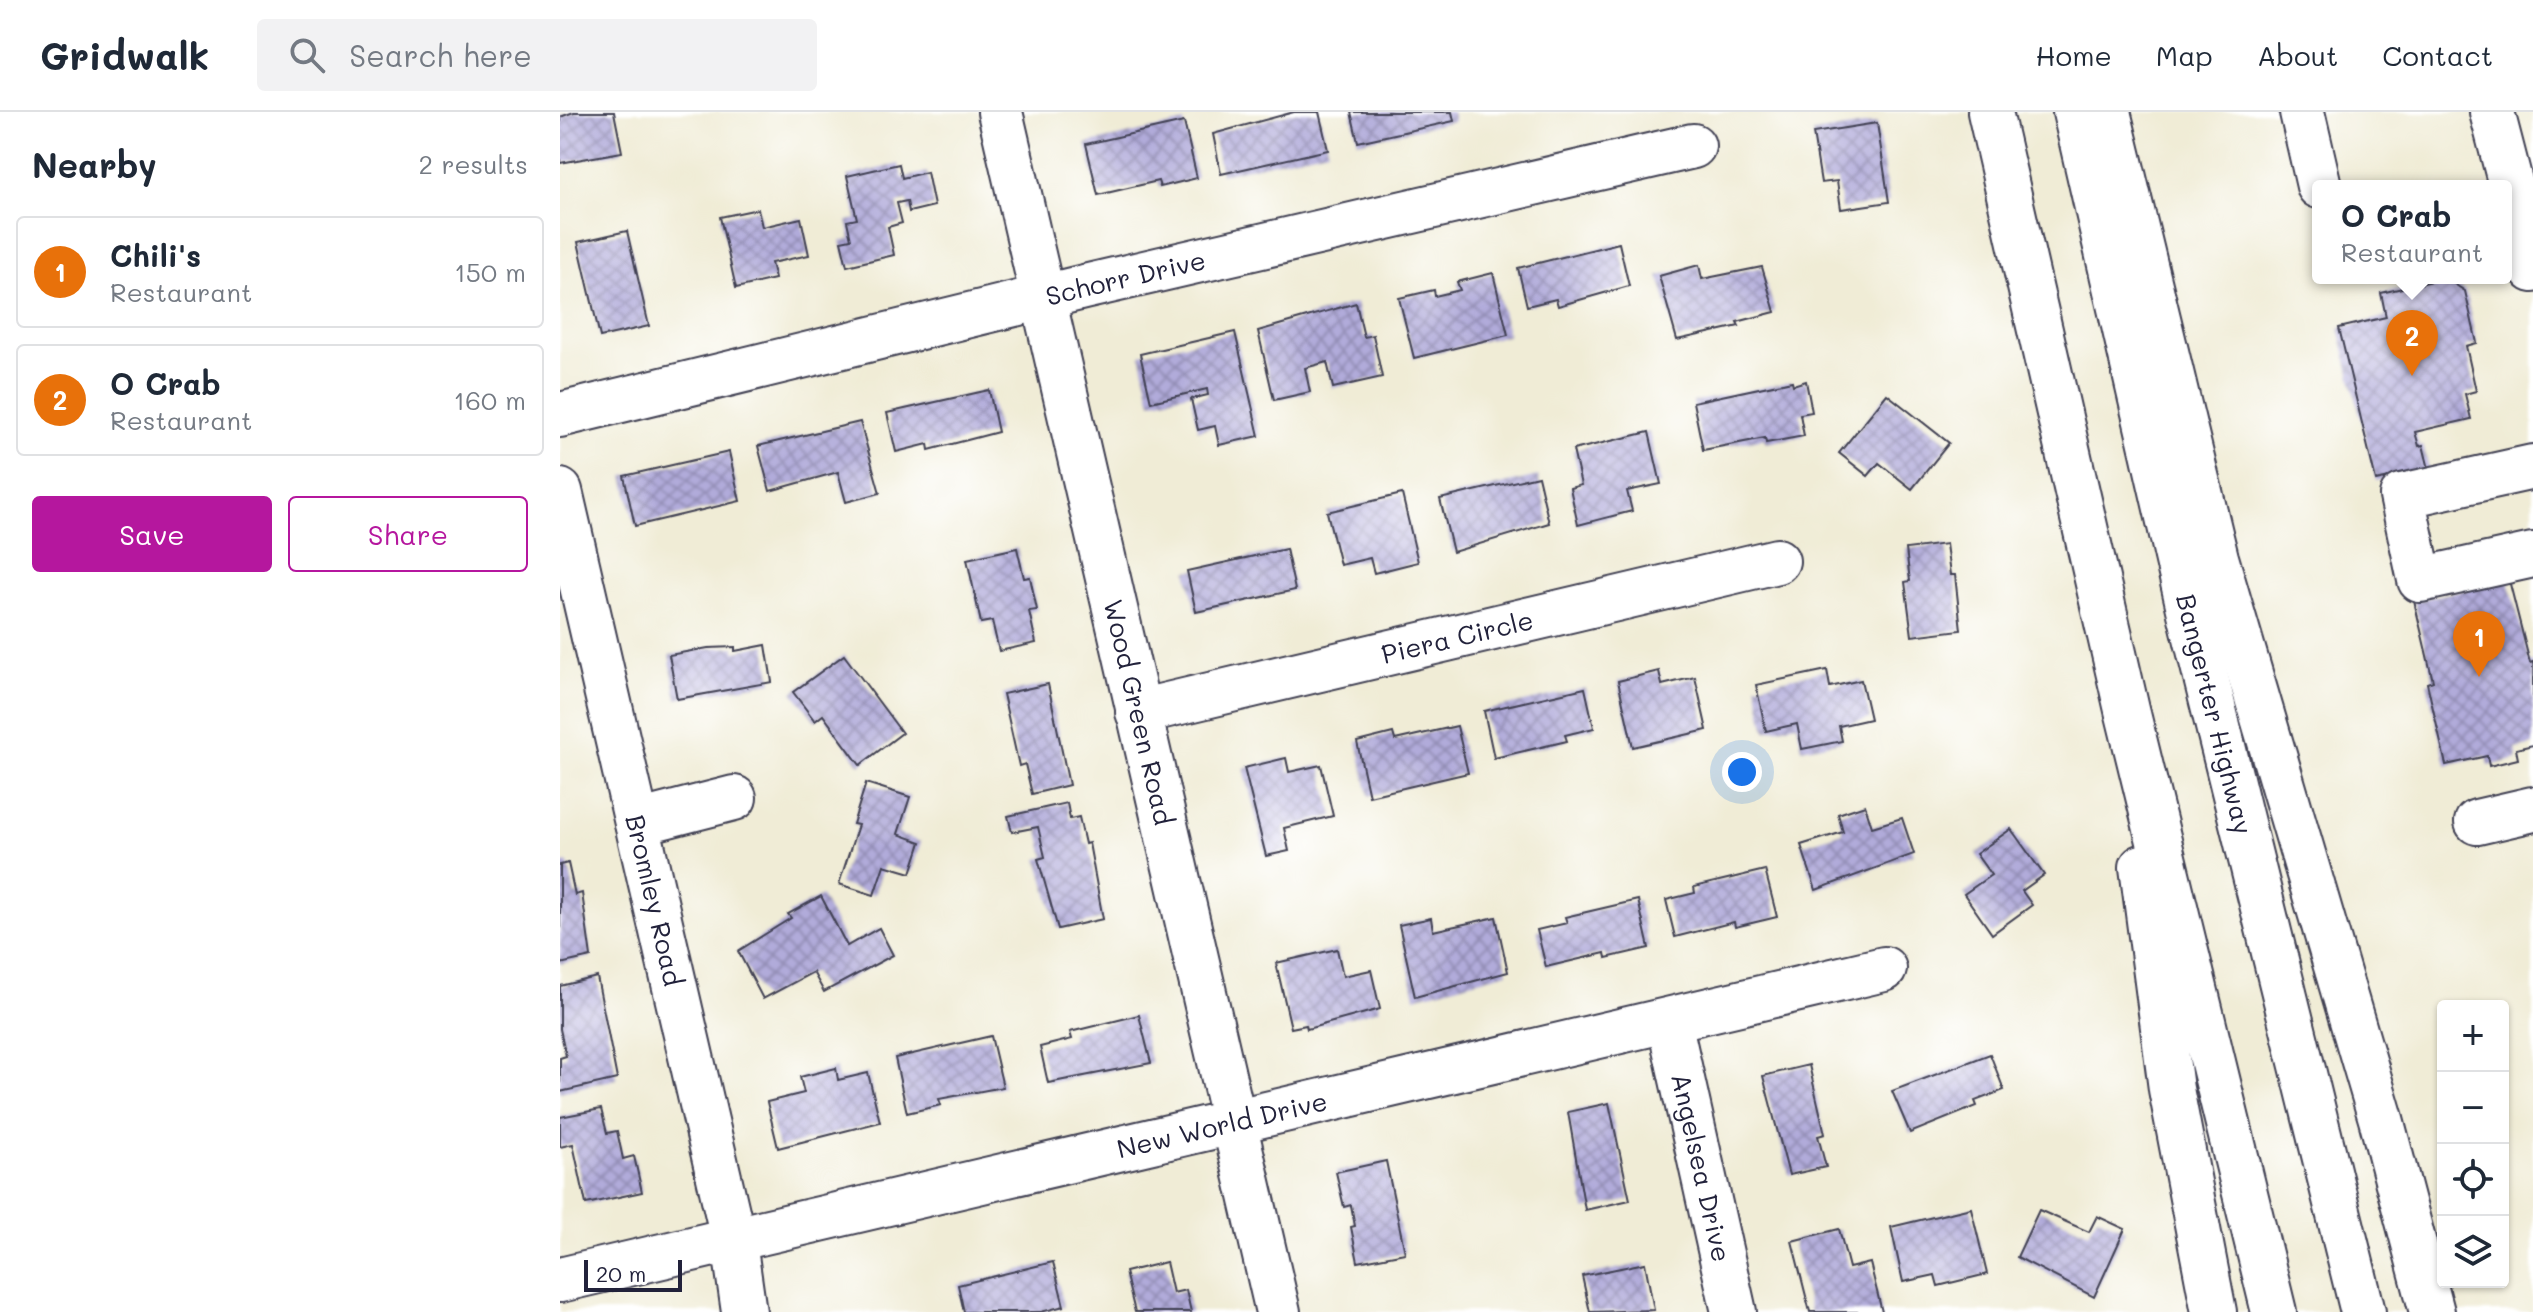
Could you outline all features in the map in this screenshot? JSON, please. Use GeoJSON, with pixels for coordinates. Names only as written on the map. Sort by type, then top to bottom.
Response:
{"type":"FeatureCollection","features":[{"type":"Feature","properties":{"kind":"main road","name":"Wood Green Road"},"geometry":{"type":"LineString","coordinates":[[1000,112],[1278,1312]]}},
{"type":"Feature","properties":{"kind":"main road"},"geometry":{"type":"LineString","coordinates":[[1990,112],[2127,710],[2274,1312]]}},
{"type":"Feature","properties":{"kind":"main road","name":"Bangerter Highway"},"geometry":{"type":"LineString","coordinates":[[2075,112],[2186,598],[2363,1312]]}},
{"type":"Feature","properties":{"kind":"main road"},"geometry":{"type":"LineString","coordinates":[[2108,112],[2216,558],[2381,1119],[2432,1312]]}},
{"type":"Feature","properties":{"kind":"main road"},"geometry":{"type":"LineString","coordinates":[[2302,112],[2318,180]]}},
{"type":"Feature","properties":{"kind":"main road"},"geometry":{"type":"LineString","coordinates":[[2492,112],[2517,194],[2533,270]]}},
{"type":"Feature","properties":{"kind":"main road","name":"Schorr Drive"},"geometry":{"type":"LineString","coordinates":[[560,415],[1043,297],[1693,146]]}},
{"type":"Feature","properties":{"kind":"main road"},"geometry":{"type":"LineString","coordinates":[[2533,467],[2402,496],[2420,580],[2533,555]]}},
{"type":"Feature","properties":{"kind":"main road","name":"Bromley Road"},"geometry":{"type":"LineString","coordinates":[[560,491],[734,1242],[744,1312]]}},
{"type":"Feature","properties":{"kind":"main road","name":"Piera Circle"},"geometry":{"type":"LineString","coordinates":[[1138,712],[1777,561]]}},
{"type":"Feature","properties":{"kind":"main road"},"geometry":{"type":"LineString","coordinates":[[2127,710],[2147,916],[2171,1089],[2214,1312]]}},
{"type":"Feature","properties":{"kind":"main road"},"geometry":{"type":"LineString","coordinates":[[637,823],[734,798]]}},
{"type":"Feature","properties":{"kind":"main road"},"geometry":{"type":"LineString","coordinates":[[2477,822],[2533,809]]}},
{"type":"Feature","properties":{"kind":"main road","name":"New World Drive"},"geometry":{"type":"LineString","coordinates":[[560,1280],[734,1242],[1884,969]]}},
{"type":"Feature","properties":{"kind":"main road","name":"Angelsea Drive"},"geometry":{"type":"LineString","coordinates":[[1669,1021],[1734,1312]]}},
{"type":"Feature","properties":{"kind":"building"},"geometry":{"type":"Polygon","coordinates":[[[574,112],[614,112],[622,152],[560,163],[560,117],[574,112]]]}},
{"type":"Feature","properties":{"kind":"building"},"geometry":{"type":"Polygon","coordinates":[[[1294,112],[1319,112],[1328,150],[1221,174],[1213,134],[1294,112]]]}},
{"type":"Feature","properties":{"kind":"building"},"geometry":{"type":"Polygon","coordinates":[[[1351,112],[1452,112],[1454,121],[1358,142],[1351,112]]]}},
{"type":"Feature","properties":{"kind":"building"},"geometry":{"type":"Polygon","coordinates":[[[1184,122],[1197,178],[1160,187],[1158,181],[1098,195],[1086,144],[1184,122]]]}},
{"type":"Feature","properties":{"kind":"building"},"geometry":{"type":"Polygon","coordinates":[[[1877,123],[1889,202],[1841,209],[1837,181],[1821,183],[1813,133],[1877,123]]]}},
{"type":"Feature","properties":{"kind":"building"},"geometry":{"type":"Polygon","coordinates":[[[899,164],[902,178],[927,172],[934,206],[909,212],[907,201],[897,203],[902,223],[888,227],[894,255],[847,266],[841,241],[851,239],[847,221],[857,219],[847,176],[899,164]]]}},
{"type":"Feature","properties":{"kind":"building"},"geometry":{"type":"Polygon","coordinates":[[[758,209],[762,227],[801,218],[809,255],[771,263],[775,279],[736,288],[720,217],[758,209]]]}},
{"type":"Feature","properties":{"kind":"building"},"geometry":{"type":"Polygon","coordinates":[[[627,231],[649,326],[600,337],[578,242],[627,231]]]}},
{"type":"Feature","properties":{"kind":"building"},"geometry":{"type":"Polygon","coordinates":[[[1619,243],[1629,286],[1558,306],[1556,299],[1527,306],[1518,268],[1619,243]]]}},
{"type":"Feature","properties":{"kind":"building"},"geometry":{"type":"Polygon","coordinates":[[[1699,265],[1702,279],[1762,267],[1775,312],[1737,322],[1739,326],[1677,340],[1659,276],[1699,265]]]}},
{"type":"Feature","properties":{"kind":"building"},"geometry":{"type":"Polygon","coordinates":[[[1493,273],[1508,335],[1414,358],[1399,298],[1434,290],[1435,296],[1460,290],[1457,282],[1493,273]]]}},
{"type":"Feature","properties":{"kind":"building"},"geometry":{"type":"Polygon","coordinates":[[[2419,284],[2454,284],[2465,291],[2477,343],[2466,346],[2476,391],[2465,394],[2471,419],[2415,432],[2419,446],[2423,445],[2429,469],[2376,481],[2339,328],[2386,317],[2381,293],[2419,284]]]}},
{"type":"Feature","properties":{"kind":"building"},"geometry":{"type":"Polygon","coordinates":[[[1356,303],[1364,337],[1373,335],[1382,377],[1333,388],[1327,362],[1305,368],[1310,392],[1274,400],[1258,331],[1356,303]]]}},
{"type":"Feature","properties":{"kind":"building"},"geometry":{"type":"Polygon","coordinates":[[[1235,332],[1259,436],[1219,445],[1215,426],[1198,430],[1191,399],[1208,395],[1207,389],[1151,402],[1140,354],[1235,332]]]}},
{"type":"Feature","properties":{"kind":"building"},"geometry":{"type":"Polygon","coordinates":[[[1792,381],[1793,385],[1806,381],[1812,412],[1800,414],[1804,436],[1766,443],[1765,438],[1703,450],[1693,402],[1792,381]]]}},
{"type":"Feature","properties":{"kind":"building"},"geometry":{"type":"Polygon","coordinates":[[[989,390],[998,432],[929,450],[928,444],[896,452],[887,413],[989,390]]]}},
{"type":"Feature","properties":{"kind":"building"},"geometry":{"type":"Polygon","coordinates":[[[1887,394],[1949,443],[1912,489],[1879,463],[1868,476],[1839,453],[1887,394]]]}},
{"type":"Feature","properties":{"kind":"building"},"geometry":{"type":"Polygon","coordinates":[[[860,422],[880,493],[846,502],[838,472],[770,491],[758,446],[860,422]]]}},
{"type":"Feature","properties":{"kind":"building"},"geometry":{"type":"Polygon","coordinates":[[[1649,432],[1661,484],[1627,491],[1632,511],[1578,525],[1570,488],[1581,485],[1573,450],[1649,432]]]}},
{"type":"Feature","properties":{"kind":"building"},"geometry":{"type":"Polygon","coordinates":[[[729,452],[740,501],[635,526],[624,476],[729,452]]]}},
{"type":"Feature","properties":{"kind":"building"},"geometry":{"type":"Polygon","coordinates":[[[1538,476],[1549,523],[1453,552],[1440,499],[1538,476]]]}},
{"type":"Feature","properties":{"kind":"building"},"geometry":{"type":"Polygon","coordinates":[[[1402,494],[1418,562],[1374,573],[1370,558],[1340,565],[1327,512],[1402,494]]]}},
{"type":"Feature","properties":{"kind":"building"},"geometry":{"type":"Polygon","coordinates":[[[1946,544],[1950,575],[1955,575],[1961,630],[1912,636],[1905,582],[1910,581],[1906,549],[1946,544]]]}},
{"type":"Feature","properties":{"kind":"building"},"geometry":{"type":"Polygon","coordinates":[[[1017,548],[1024,578],[1030,577],[1037,610],[1029,611],[1036,643],[999,651],[992,621],[981,623],[967,559],[1017,548]]]}},
{"type":"Feature","properties":{"kind":"building"},"geometry":{"type":"Polygon","coordinates":[[[1286,549],[1295,590],[1196,612],[1187,571],[1286,549]]]}},
{"type":"Feature","properties":{"kind":"building"},"geometry":{"type":"Polygon","coordinates":[[[2509,580],[2530,663],[2533,662],[2533,745],[2516,749],[2518,759],[2489,766],[2487,756],[2446,765],[2427,683],[2433,681],[2414,601],[2509,580]]]}},
{"type":"Feature","properties":{"kind":"building"},"geometry":{"type":"Polygon","coordinates":[[[766,645],[772,682],[677,699],[669,655],[708,648],[735,647],[735,651],[766,645]]]}},
{"type":"Feature","properties":{"kind":"building"},"geometry":{"type":"Polygon","coordinates":[[[844,655],[902,733],[860,765],[823,715],[815,721],[793,692],[844,655]]]}},
{"type":"Feature","properties":{"kind":"building"},"geometry":{"type":"Polygon","coordinates":[[[1827,670],[1830,687],[1861,680],[1870,719],[1839,726],[1842,741],[1802,749],[1797,724],[1766,731],[1756,685],[1827,670]]]}},
{"type":"Feature","properties":{"kind":"building"},"geometry":{"type":"Polygon","coordinates":[[[1659,671],[1662,685],[1695,677],[1707,730],[1633,747],[1618,681],[1659,671]]]}},
{"type":"Feature","properties":{"kind":"building"},"geometry":{"type":"Polygon","coordinates":[[[1048,684],[1069,785],[1032,794],[1025,764],[1019,766],[1003,694],[1048,684]]]}},
{"type":"Feature","properties":{"kind":"building"},"geometry":{"type":"Polygon","coordinates":[[[1585,688],[1594,728],[1565,735],[1567,741],[1494,758],[1484,711],[1585,688]]]}},
{"type":"Feature","properties":{"kind":"building"},"geometry":{"type":"Polygon","coordinates":[[[1457,726],[1468,773],[1369,796],[1357,742],[1393,733],[1395,740],[1457,726]]]}},
{"type":"Feature","properties":{"kind":"building"},"geometry":{"type":"Polygon","coordinates":[[[1286,758],[1289,772],[1321,765],[1333,816],[1284,828],[1289,851],[1266,856],[1244,768],[1286,758]]]}},
{"type":"Feature","properties":{"kind":"building"},"geometry":{"type":"Polygon","coordinates":[[[866,783],[910,797],[898,834],[921,842],[911,873],[884,865],[874,895],[839,884],[858,825],[853,824],[866,783]]]}},
{"type":"Feature","properties":{"kind":"building"},"geometry":{"type":"Polygon","coordinates":[[[1067,803],[1070,819],[1079,817],[1085,844],[1089,843],[1103,919],[1058,929],[1038,859],[1045,857],[1038,827],[1012,832],[1008,816],[1067,803]]]}},
{"type":"Feature","properties":{"kind":"building"},"geometry":{"type":"Polygon","coordinates":[[[1865,805],[1872,827],[1902,818],[1914,854],[1816,890],[1801,845],[1843,832],[1838,814],[1865,805]]]}},
{"type":"Feature","properties":{"kind":"building"},"geometry":{"type":"Polygon","coordinates":[[[2011,829],[2044,875],[2022,891],[2032,905],[1992,934],[1964,894],[1991,875],[1976,854],[2011,829]]]}},
{"type":"Feature","properties":{"kind":"building"},"geometry":{"type":"Polygon","coordinates":[[[568,863],[575,895],[582,893],[591,957],[560,964],[560,865],[568,863]]]}},
{"type":"Feature","properties":{"kind":"building"},"geometry":{"type":"Polygon","coordinates":[[[1765,870],[1777,917],[1735,927],[1734,922],[1675,937],[1666,900],[1695,893],[1694,887],[1765,870]]]}},
{"type":"Feature","properties":{"kind":"building"},"geometry":{"type":"Polygon","coordinates":[[[821,896],[847,946],[879,928],[893,955],[824,992],[813,972],[763,999],[738,951],[791,918],[788,914],[821,896]]]}},
{"type":"Feature","properties":{"kind":"building"},"geometry":{"type":"Polygon","coordinates":[[[1638,900],[1649,948],[1606,958],[1605,953],[1546,967],[1537,930],[1567,923],[1565,917],[1638,900]]]}},
{"type":"Feature","properties":{"kind":"building"},"geometry":{"type":"Polygon","coordinates":[[[1496,917],[1508,972],[1415,997],[1399,925],[1431,918],[1433,931],[1496,917]]]}},
{"type":"Feature","properties":{"kind":"building"},"geometry":{"type":"Polygon","coordinates":[[[1337,949],[1343,976],[1371,970],[1380,1009],[1307,1029],[1306,1025],[1291,1028],[1276,963],[1337,949]]]}},
{"type":"Feature","properties":{"kind":"building"},"geometry":{"type":"Polygon","coordinates":[[[597,977],[617,1079],[560,1092],[560,1058],[566,1056],[560,1029],[560,986],[597,977]]]}},
{"type":"Feature","properties":{"kind":"building"},"geometry":{"type":"Polygon","coordinates":[[[1139,1015],[1151,1063],[1048,1083],[1040,1047],[1072,1039],[1070,1032],[1139,1015]]]}},
{"type":"Feature","properties":{"kind":"building"},"geometry":{"type":"Polygon","coordinates":[[[991,1036],[1003,1087],[939,1099],[941,1105],[907,1113],[895,1058],[991,1036]]]}},
{"type":"Feature","properties":{"kind":"building"},"geometry":{"type":"Polygon","coordinates":[[[1990,1054],[2004,1090],[1975,1101],[1977,1106],[1910,1133],[1892,1091],[1990,1054]]]}},
{"type":"Feature","properties":{"kind":"building"},"geometry":{"type":"Polygon","coordinates":[[[1809,1065],[1825,1134],[1818,1136],[1826,1167],[1789,1175],[1763,1076],[1809,1065]]]}},
{"type":"Feature","properties":{"kind":"building"},"geometry":{"type":"Polygon","coordinates":[[[836,1068],[838,1080],[868,1073],[880,1122],[778,1148],[767,1102],[804,1093],[800,1077],[836,1068]]]}},
{"type":"Feature","properties":{"kind":"building"},"geometry":{"type":"Polygon","coordinates":[[[1609,1103],[1630,1200],[1585,1210],[1568,1112],[1609,1103]]]}},
{"type":"Feature","properties":{"kind":"building"},"geometry":{"type":"Polygon","coordinates":[[[601,1109],[607,1133],[617,1131],[623,1159],[634,1156],[642,1192],[586,1204],[573,1144],[560,1147],[560,1117],[601,1109]]]}},
{"type":"Feature","properties":{"kind":"building"},"geometry":{"type":"Polygon","coordinates":[[[1386,1161],[1405,1253],[1358,1262],[1351,1227],[1355,1226],[1351,1205],[1344,1207],[1336,1172],[1386,1161]]]}},
{"type":"Feature","properties":{"kind":"building"},"geometry":{"type":"Polygon","coordinates":[[[1971,1208],[1987,1274],[1938,1286],[1935,1275],[1903,1282],[1891,1227],[1971,1208]]]}},
{"type":"Feature","properties":{"kind":"building"},"geometry":{"type":"Polygon","coordinates":[[[2039,1210],[2089,1232],[2097,1216],[2125,1229],[2094,1297],[2017,1257],[2039,1210]]]}},
{"type":"Feature","properties":{"kind":"building"},"geometry":{"type":"Polygon","coordinates":[[[1839,1229],[1849,1268],[1870,1263],[1882,1312],[1810,1312],[1792,1241],[1839,1229]]]}},
{"type":"Feature","properties":{"kind":"building"},"geometry":{"type":"Polygon","coordinates":[[[1053,1262],[1064,1306],[1041,1312],[964,1312],[958,1285],[1053,1262]]]}},
{"type":"Feature","properties":{"kind":"building"},"geometry":{"type":"Polygon","coordinates":[[[1166,1262],[1173,1293],[1186,1290],[1191,1312],[1135,1312],[1125,1272],[1166,1262]]]}},
{"type":"Feature","properties":{"kind":"building"},"geometry":{"type":"Polygon","coordinates":[[[1645,1263],[1654,1310],[1590,1312],[1582,1276],[1645,1263]]]}},
{"type":"Feature","properties":{"kind":"place","name":"O Crab"},"geometry":{"type":"Point","coordinates":[2412,376]}},
{"type":"Feature","properties":{"kind":"place","name":"Chili's"},"geometry":{"type":"Point","coordinates":[2479,677]}}]}
